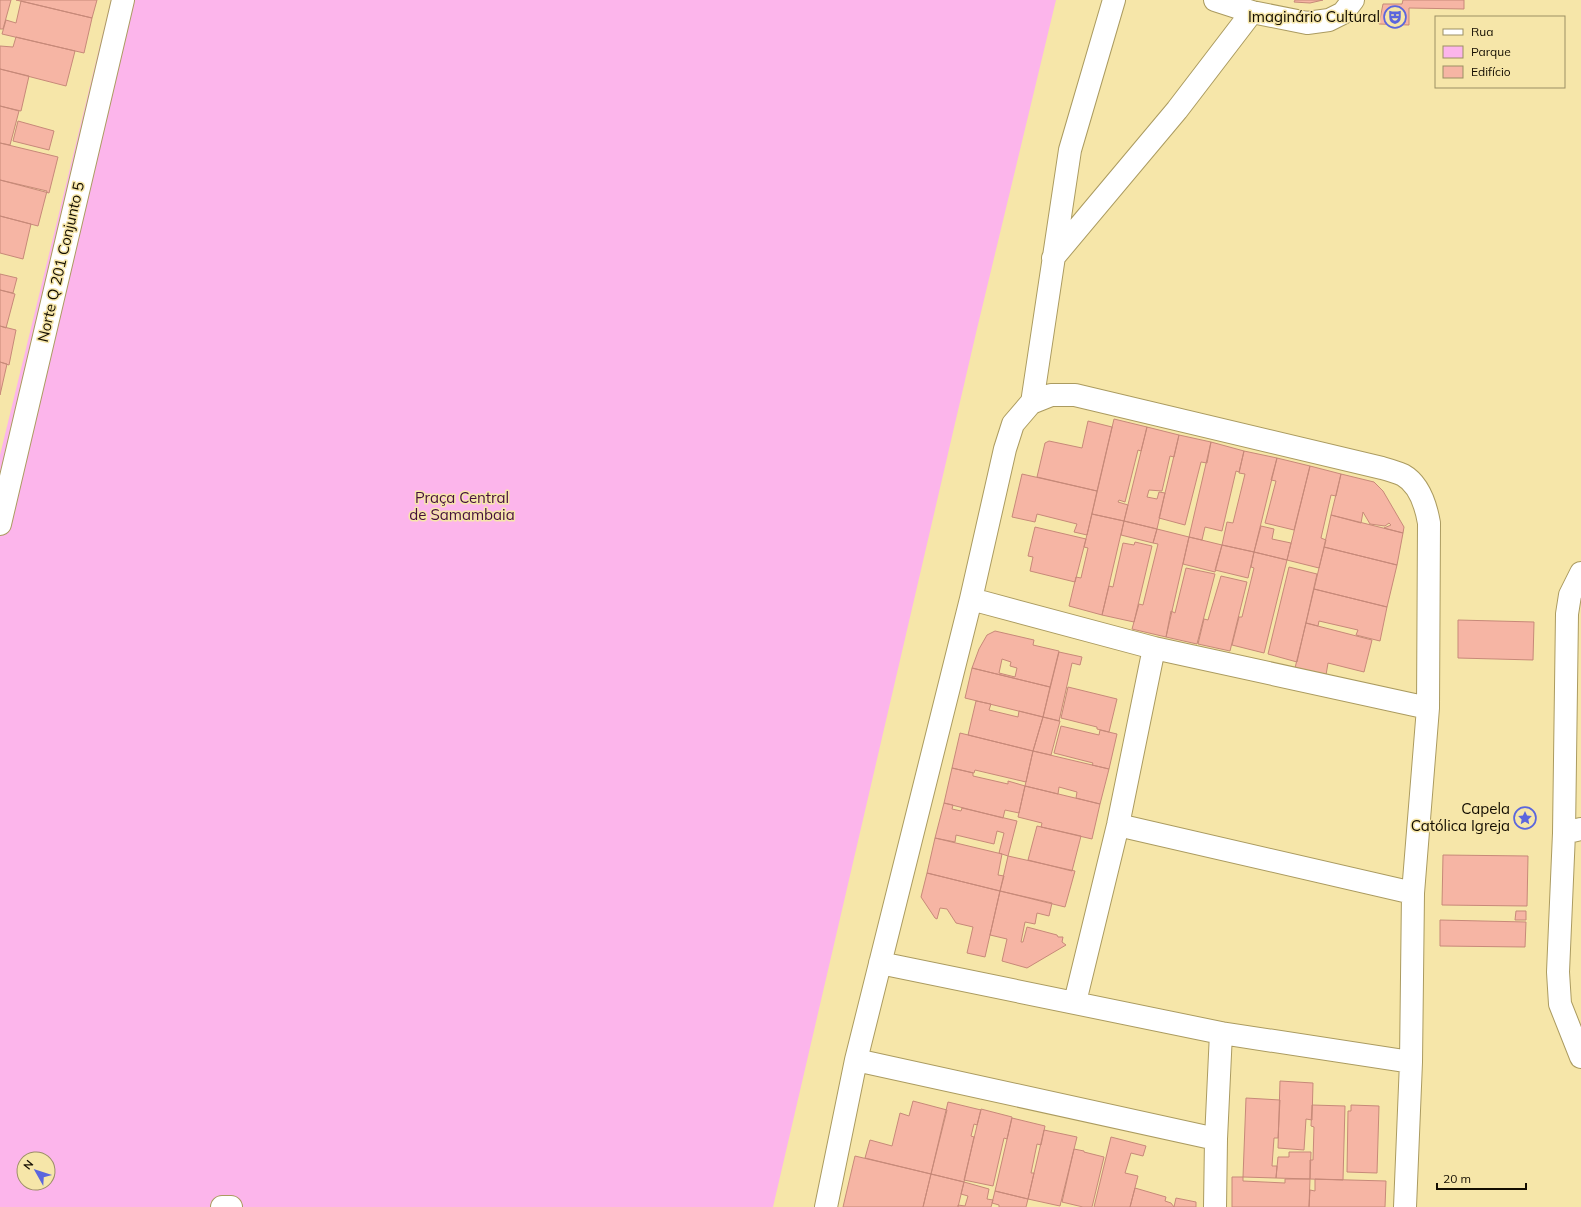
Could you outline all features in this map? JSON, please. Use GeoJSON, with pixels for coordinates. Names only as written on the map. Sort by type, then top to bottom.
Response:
{"type":"FeatureCollection","features":[{"type":"Feature","properties":{"kind":"street","name":"Norte Q 201 Conjunto 5"},"geometry":{"type":"LineString","coordinates":[[0,524],[123,0]]}},
{"type":"Feature","properties":{"kind":"street"},"geometry":{"type":"LineString","coordinates":[[1032,403],[1070,150],[1114,0]]}},
{"type":"Feature","properties":{"kind":"street"},"geometry":{"type":"LineString","coordinates":[[1215,0],[1252,12],[1307,23],[1330,20],[1343,13],[1353,0]]}},
{"type":"Feature","properties":{"kind":"street"},"geometry":{"type":"LineString","coordinates":[[1053,258],[1177,110],[1252,12]]}},
{"type":"Feature","properties":{"kind":"street"},"geometry":{"type":"LineString","coordinates":[[826,1207],[856,1060],[971,599],[1005,449],[1013,424],[1032,403],[1051,395],[1075,395],[1382,468],[1404,476],[1416,488],[1426,505],[1429,523],[1428,708],[1413,893],[1411,1062],[1405,1207]]}},
{"type":"Feature","properties":{"kind":"street"},"geometry":{"type":"LineString","coordinates":[[1581,573],[1570,595],[1567,614],[1572,831],[1558,972],[1560,1004],[1581,1057]]}},
{"type":"Feature","properties":{"kind":"street"},"geometry":{"type":"LineString","coordinates":[[971,599],[1154,648],[1428,708]]}},
{"type":"Feature","properties":{"kind":"street"},"geometry":{"type":"LineString","coordinates":[[1075,1002],[1118,825],[1154,648]]}},
{"type":"Feature","properties":{"kind":"street"},"geometry":{"type":"LineString","coordinates":[[1118,825],[1413,893]]}},
{"type":"Feature","properties":{"kind":"street"},"geometry":{"type":"LineString","coordinates":[[880,963],[1221,1033],[1411,1062]]}},
{"type":"Feature","properties":{"kind":"street"},"geometry":{"type":"LineString","coordinates":[[1215,1207],[1216,1139],[1221,1033]]}},
{"type":"Feature","properties":{"kind":"street"},"geometry":{"type":"LineString","coordinates":[[856,1060],[1216,1139]]}},
{"type":"Feature","properties":{"kind":"street"},"geometry":{"type":"LineString","coordinates":[[222,1207],[231,1207]]}},
{"type":"Feature","properties":{"kind":"green space","name":"Praça Central de Samambaia"},"geometry":{"type":"Polygon","coordinates":[[[111,0],[1056,0],[976,333],[773,1207],[0,1207],[0,455],[111,0]]]}},
{"type":"Feature","properties":{"kind":"building"},"geometry":{"type":"Polygon","coordinates":[[[0,0],[11,0],[3,29],[0,29],[0,0]]]}},
{"type":"Feature","properties":{"kind":"building"},"geometry":{"type":"Polygon","coordinates":[[[16,0],[97,0],[92,18],[16,0]]]}},
{"type":"Feature","properties":{"kind":"building"},"geometry":{"type":"Polygon","coordinates":[[[1295,0],[1323,0],[1310,3],[1294,2],[1295,0]]]}},
{"type":"Feature","properties":{"kind":"building","name":"Imaginário Cultural"},"geometry":{"type":"Polygon","coordinates":[[[1403,0],[1464,0],[1464,9],[1409,8],[1409,25],[1379,24],[1383,4],[1402,4],[1403,0]]]}},
{"type":"Feature","properties":{"kind":"building"},"geometry":{"type":"Polygon","coordinates":[[[21,1],[92,18],[84,53],[2,34],[6,20],[16,23],[21,1]]]}},
{"type":"Feature","properties":{"kind":"building"},"geometry":{"type":"Polygon","coordinates":[[[16,37],[75,51],[66,86],[0,69],[0,46],[13,47],[16,37]]]}},
{"type":"Feature","properties":{"kind":"building"},"geometry":{"type":"Polygon","coordinates":[[[0,69],[29,76],[21,111],[0,106],[0,69]]]}},
{"type":"Feature","properties":{"kind":"building"},"geometry":{"type":"Polygon","coordinates":[[[0,106],[19,111],[10,145],[0,143],[0,106]]]}},
{"type":"Feature","properties":{"kind":"building"},"geometry":{"type":"Polygon","coordinates":[[[18,121],[54,131],[49,150],[13,141],[18,121]]]}},
{"type":"Feature","properties":{"kind":"building"},"geometry":{"type":"Polygon","coordinates":[[[0,143],[58,157],[49,193],[0,180],[0,143]]]}},
{"type":"Feature","properties":{"kind":"building"},"geometry":{"type":"Polygon","coordinates":[[[0,180],[47,191],[38,226],[0,216],[0,180]]]}},
{"type":"Feature","properties":{"kind":"building"},"geometry":{"type":"Polygon","coordinates":[[[0,216],[31,224],[23,259],[0,253],[0,216]]]}},
{"type":"Feature","properties":{"kind":"building"},"geometry":{"type":"Polygon","coordinates":[[[0,274],[17,278],[13,293],[0,290],[0,274]]]}},
{"type":"Feature","properties":{"kind":"building"},"geometry":{"type":"Polygon","coordinates":[[[0,290],[15,294],[6,328],[0,326],[0,290]]]}},
{"type":"Feature","properties":{"kind":"building"},"geometry":{"type":"Polygon","coordinates":[[[0,326],[16,330],[9,365],[0,362],[0,326]]]}},
{"type":"Feature","properties":{"kind":"building"},"geometry":{"type":"Polygon","coordinates":[[[0,362],[7,364],[0,395],[0,362]]]}},
{"type":"Feature","properties":{"kind":"building"},"geometry":{"type":"Polygon","coordinates":[[[1114,419],[1147,427],[1141,451],[1138,450],[1125,502],[1119,500],[1118,502],[1128,505],[1124,521],[1092,514],[1114,419]]]}},
{"type":"Feature","properties":{"kind":"building"},"geometry":{"type":"Polygon","coordinates":[[[1088,421],[1112,427],[1097,491],[1037,477],[1045,443],[1049,441],[1082,448],[1088,421]]]}},
{"type":"Feature","properties":{"kind":"building"},"geometry":{"type":"Polygon","coordinates":[[[1147,427],[1179,435],[1174,457],[1170,456],[1162,491],[1149,490],[1147,497],[1157,499],[1159,492],[1165,493],[1157,529],[1124,521],[1147,427]]]}},
{"type":"Feature","properties":{"kind":"building"},"geometry":{"type":"Polygon","coordinates":[[[1179,435],[1211,442],[1207,463],[1201,462],[1185,525],[1159,518],[1179,435]]]}},
{"type":"Feature","properties":{"kind":"building"},"geometry":{"type":"Polygon","coordinates":[[[1211,442],[1244,451],[1239,472],[1236,471],[1222,531],[1205,527],[1202,540],[1189,537],[1211,442]]]}},
{"type":"Feature","properties":{"kind":"building"},"geometry":{"type":"Polygon","coordinates":[[[1244,451],[1277,458],[1254,552],[1222,545],[1227,522],[1233,523],[1245,474],[1239,473],[1244,451]]]}},
{"type":"Feature","properties":{"kind":"building"},"geometry":{"type":"Polygon","coordinates":[[[1277,458],[1310,466],[1294,530],[1265,523],[1276,481],[1271,480],[1277,458]]]}},
{"type":"Feature","properties":{"kind":"building"},"geometry":{"type":"Polygon","coordinates":[[[1310,466],[1341,474],[1336,496],[1331,495],[1321,538],[1326,540],[1319,568],[1287,560],[1310,466]]]}},
{"type":"Feature","properties":{"kind":"building"},"geometry":{"type":"Polygon","coordinates":[[[1022,474],[1097,491],[1087,535],[1074,532],[1077,524],[1037,514],[1035,522],[1012,517],[1022,474]]]}},
{"type":"Feature","properties":{"kind":"building"},"geometry":{"type":"Polygon","coordinates":[[[1341,474],[1374,482],[1383,491],[1404,527],[1403,533],[1384,528],[1391,525],[1389,523],[1385,526],[1370,524],[1363,512],[1361,523],[1331,515],[1341,474]]]}},
{"type":"Feature","properties":{"kind":"building"},"geometry":{"type":"Polygon","coordinates":[[[1092,514],[1124,521],[1102,615],[1069,606],[1076,577],[1081,578],[1088,548],[1084,547],[1092,514]]]}},
{"type":"Feature","properties":{"kind":"building"},"geometry":{"type":"Polygon","coordinates":[[[1331,515],[1403,533],[1397,565],[1324,547],[1331,515]]]}},
{"type":"Feature","properties":{"kind":"building"},"geometry":{"type":"Polygon","coordinates":[[[1124,521],[1157,529],[1153,543],[1121,535],[1124,521]]]}},
{"type":"Feature","properties":{"kind":"building"},"geometry":{"type":"Polygon","coordinates":[[[1261,526],[1274,529],[1272,539],[1291,543],[1287,560],[1254,552],[1261,526]]]}},
{"type":"Feature","properties":{"kind":"building"},"geometry":{"type":"Polygon","coordinates":[[[1035,527],[1086,539],[1075,582],[1030,571],[1033,557],[1028,556],[1035,527]]]}},
{"type":"Feature","properties":{"kind":"building"},"geometry":{"type":"Polygon","coordinates":[[[1157,529],[1189,537],[1166,637],[1132,629],[1139,604],[1143,605],[1158,544],[1153,543],[1157,529]]]}},
{"type":"Feature","properties":{"kind":"building"},"geometry":{"type":"Polygon","coordinates":[[[1189,537],[1222,545],[1215,572],[1183,564],[1189,537]]]}},
{"type":"Feature","properties":{"kind":"building"},"geometry":{"type":"Polygon","coordinates":[[[1135,542],[1152,546],[1134,622],[1102,615],[1109,586],[1113,587],[1123,543],[1134,545],[1135,542]]]}},
{"type":"Feature","properties":{"kind":"building"},"geometry":{"type":"Polygon","coordinates":[[[1222,545],[1254,552],[1248,578],[1215,570],[1222,545]]]}},
{"type":"Feature","properties":{"kind":"building"},"geometry":{"type":"Polygon","coordinates":[[[1324,547],[1397,565],[1387,607],[1314,589],[1324,547]]]}},
{"type":"Feature","properties":{"kind":"building"},"geometry":{"type":"Polygon","coordinates":[[[1254,552],[1287,560],[1264,653],[1232,645],[1239,617],[1242,617],[1254,568],[1251,567],[1254,552]]]}},
{"type":"Feature","properties":{"kind":"building"},"geometry":{"type":"Polygon","coordinates":[[[1289,567],[1317,574],[1297,662],[1268,654],[1289,567]]]}},
{"type":"Feature","properties":{"kind":"building"},"geometry":{"type":"Polygon","coordinates":[[[1186,568],[1215,574],[1197,644],[1166,637],[1171,611],[1175,613],[1186,568]]]}},
{"type":"Feature","properties":{"kind":"building"},"geometry":{"type":"Polygon","coordinates":[[[1221,576],[1247,582],[1230,651],[1198,644],[1204,619],[1208,620],[1221,576]]]}},
{"type":"Feature","properties":{"kind":"building"},"geometry":{"type":"Polygon","coordinates":[[[1314,589],[1387,607],[1380,641],[1356,635],[1358,630],[1319,621],[1318,626],[1306,623],[1314,589]]]}},
{"type":"Feature","properties":{"kind":"building"},"geometry":{"type":"Polygon","coordinates":[[[1458,620],[1534,622],[1533,660],[1458,658],[1458,620]]]}},
{"type":"Feature","properties":{"kind":"building"},"geometry":{"type":"Polygon","coordinates":[[[1306,623],[1372,640],[1364,672],[1328,663],[1326,675],[1295,668],[1306,623]]]}},
{"type":"Feature","properties":{"kind":"building"},"geometry":{"type":"Polygon","coordinates":[[[995,631],[1034,640],[1033,645],[1059,651],[1050,687],[972,668],[979,649],[987,635],[995,631]],[[1002,659],[999,673],[1015,677],[1017,668],[1010,666],[1011,662],[1002,659]]]}},
{"type":"Feature","properties":{"kind":"building"},"geometry":{"type":"Polygon","coordinates":[[[1059,652],[1082,657],[1080,665],[1072,663],[1059,721],[1043,717],[1059,652]]]}},
{"type":"Feature","properties":{"kind":"building"},"geometry":{"type":"Polygon","coordinates":[[[972,668],[1050,687],[1043,717],[965,698],[972,668]]]}},
{"type":"Feature","properties":{"kind":"building"},"geometry":{"type":"Polygon","coordinates":[[[1068,687],[1117,699],[1109,732],[1097,729],[1097,727],[1061,718],[1068,687]]]}},
{"type":"Feature","properties":{"kind":"building"},"geometry":{"type":"Polygon","coordinates":[[[976,701],[991,704],[989,710],[1018,717],[1019,711],[1043,717],[1033,751],[968,735],[976,701]]]}},
{"type":"Feature","properties":{"kind":"building"},"geometry":{"type":"Polygon","coordinates":[[[1043,717],[1060,721],[1051,755],[1033,751],[1043,717]]]}},
{"type":"Feature","properties":{"kind":"building"},"geometry":{"type":"Polygon","coordinates":[[[1061,726],[1099,735],[1100,730],[1117,734],[1109,769],[1092,765],[1093,763],[1054,753],[1061,726]]]}},
{"type":"Feature","properties":{"kind":"building"},"geometry":{"type":"Polygon","coordinates":[[[960,733],[1033,751],[1026,782],[975,770],[974,773],[952,768],[960,733]]]}},
{"type":"Feature","properties":{"kind":"building"},"geometry":{"type":"Polygon","coordinates":[[[1033,751],[1109,769],[1100,804],[1076,798],[1077,792],[1059,787],[1058,794],[1025,786],[1033,751]]]}},
{"type":"Feature","properties":{"kind":"building"},"geometry":{"type":"Polygon","coordinates":[[[952,768],[973,773],[973,776],[1008,784],[1008,781],[1025,786],[1019,813],[1005,810],[1003,818],[944,803],[952,768]]]}},
{"type":"Feature","properties":{"kind":"building"},"geometry":{"type":"Polygon","coordinates":[[[1025,786],[1100,804],[1092,839],[1041,827],[1042,823],[1018,817],[1025,786]]]}},
{"type":"Feature","properties":{"kind":"building"},"geometry":{"type":"Polygon","coordinates":[[[944,803],[953,805],[952,809],[961,811],[962,808],[1017,821],[1008,856],[999,853],[1004,833],[997,831],[994,844],[956,835],[955,842],[935,838],[944,803]]]}},
{"type":"Feature","properties":{"kind":"building"},"geometry":{"type":"Polygon","coordinates":[[[1037,826],[1081,836],[1072,871],[1028,860],[1037,826]]]}},
{"type":"Feature","properties":{"kind":"building"},"geometry":{"type":"Polygon","coordinates":[[[935,838],[1002,854],[998,875],[1004,876],[1000,891],[927,873],[935,838]]]}},
{"type":"Feature","properties":{"kind":"building"},"geometry":{"type":"Polygon","coordinates":[[[1443,855],[1528,856],[1527,906],[1442,905],[1443,855]]]}},
{"type":"Feature","properties":{"kind":"building"},"geometry":{"type":"Polygon","coordinates":[[[1008,856],[1075,871],[1065,907],[1000,891],[1008,856]]]}},
{"type":"Feature","properties":{"kind":"building"},"geometry":{"type":"Polygon","coordinates":[[[927,873],[1000,891],[985,957],[967,953],[973,927],[956,923],[947,909],[940,908],[937,919],[935,918],[921,897],[927,873]]]}},
{"type":"Feature","properties":{"kind":"building"},"geometry":{"type":"Polygon","coordinates":[[[1000,891],[1052,903],[1049,916],[1037,913],[1035,924],[1025,922],[1021,942],[1023,942],[1027,927],[1057,935],[1058,937],[1063,937],[1062,942],[1066,945],[1027,968],[1002,961],[1007,939],[990,935],[1000,891]]]}},
{"type":"Feature","properties":{"kind":"building"},"geometry":{"type":"Polygon","coordinates":[[[1516,911],[1526,911],[1526,920],[1515,920],[1516,911]]]}},
{"type":"Feature","properties":{"kind":"building"},"geometry":{"type":"Polygon","coordinates":[[[1440,920],[1526,922],[1525,947],[1440,946],[1440,920]]]}},
{"type":"Feature","properties":{"kind":"building"},"geometry":{"type":"Polygon","coordinates":[[[1280,1081],[1313,1083],[1312,1120],[1306,1119],[1304,1150],[1278,1148],[1280,1081]]]}},
{"type":"Feature","properties":{"kind":"building"},"geometry":{"type":"Polygon","coordinates":[[[1246,1098],[1280,1100],[1278,1138],[1274,1138],[1272,1166],[1277,1166],[1276,1178],[1243,1177],[1246,1098]]]}},
{"type":"Feature","properties":{"kind":"building"},"geometry":{"type":"Polygon","coordinates":[[[913,1101],[947,1110],[931,1174],[865,1158],[870,1140],[892,1146],[900,1113],[909,1116],[913,1101]]]}},
{"type":"Feature","properties":{"kind":"building"},"geometry":{"type":"Polygon","coordinates":[[[948,1102],[981,1110],[977,1125],[974,1124],[971,1136],[974,1137],[964,1182],[931,1174],[948,1102]]]}},
{"type":"Feature","properties":{"kind":"building"},"geometry":{"type":"Polygon","coordinates":[[[1312,1105],[1345,1106],[1343,1180],[1310,1179],[1310,1160],[1313,1160],[1314,1127],[1311,1126],[1312,1105]]]}},
{"type":"Feature","properties":{"kind":"building"},"geometry":{"type":"Polygon","coordinates":[[[1351,1105],[1379,1106],[1377,1173],[1347,1172],[1348,1111],[1351,1111],[1351,1105]]]}},
{"type":"Feature","properties":{"kind":"building"},"geometry":{"type":"Polygon","coordinates":[[[981,1109],[1012,1117],[1007,1139],[1004,1138],[993,1186],[964,1180],[981,1109]]]}},
{"type":"Feature","properties":{"kind":"building"},"geometry":{"type":"Polygon","coordinates":[[[1012,1118],[1045,1126],[1041,1145],[1037,1144],[1031,1173],[1034,1173],[1028,1199],[995,1191],[1012,1118]]]}},
{"type":"Feature","properties":{"kind":"building"},"geometry":{"type":"Polygon","coordinates":[[[1044,1130],[1077,1137],[1060,1206],[1028,1199],[1044,1130]]]}},
{"type":"Feature","properties":{"kind":"building"},"geometry":{"type":"Polygon","coordinates":[[[1111,1137],[1146,1146],[1143,1156],[1131,1153],[1125,1173],[1138,1176],[1130,1207],[1094,1207],[1111,1137]]]}},
{"type":"Feature","properties":{"kind":"building"},"geometry":{"type":"Polygon","coordinates":[[[1074,1149],[1104,1157],[1092,1207],[1083,1207],[1062,1202],[1074,1149]]]}},
{"type":"Feature","properties":{"kind":"building"},"geometry":{"type":"Polygon","coordinates":[[[1289,1152],[1311,1152],[1310,1179],[1276,1178],[1278,1157],[1289,1157],[1289,1152]]]}},
{"type":"Feature","properties":{"kind":"building"},"geometry":{"type":"Polygon","coordinates":[[[855,1156],[931,1174],[923,1207],[843,1207],[855,1156]]]}},
{"type":"Feature","properties":{"kind":"building"},"geometry":{"type":"Polygon","coordinates":[[[931,1174],[964,1182],[958,1207],[923,1207],[931,1174]]]}},
{"type":"Feature","properties":{"kind":"building"},"geometry":{"type":"Polygon","coordinates":[[[1232,1177],[1243,1177],[1243,1181],[1285,1183],[1285,1179],[1310,1179],[1309,1207],[1232,1207],[1232,1177]]]}},
{"type":"Feature","properties":{"kind":"building"},"geometry":{"type":"Polygon","coordinates":[[[1315,1179],[1386,1181],[1385,1207],[1309,1207],[1310,1190],[1315,1191],[1315,1179]]]}},
{"type":"Feature","properties":{"kind":"building"},"geometry":{"type":"Polygon","coordinates":[[[964,1182],[989,1189],[987,1199],[993,1200],[991,1207],[958,1207],[958,1205],[965,1206],[968,1196],[961,1194],[964,1182]]]}},
{"type":"Feature","properties":{"kind":"building"},"geometry":{"type":"Polygon","coordinates":[[[1135,1188],[1166,1197],[1165,1201],[1171,1203],[1174,1207],[1130,1207],[1135,1188]]]}},
{"type":"Feature","properties":{"kind":"building"},"geometry":{"type":"Polygon","coordinates":[[[995,1191],[1028,1199],[1026,1207],[999,1207],[999,1205],[992,1203],[995,1191]]]}},
{"type":"Feature","properties":{"kind":"building"},"geometry":{"type":"Polygon","coordinates":[[[1176,1198],[1196,1202],[1196,1207],[1174,1207],[1176,1198]]]}},
{"type":"Feature","properties":{"kind":"place","name":"Imaginário Cultural"},"geometry":{"type":"Point","coordinates":[1395,17]}},
{"type":"Feature","properties":{"kind":"place","name":"Capela Católica Igreja"},"geometry":{"type":"Point","coordinates":[1525,818]}}]}
